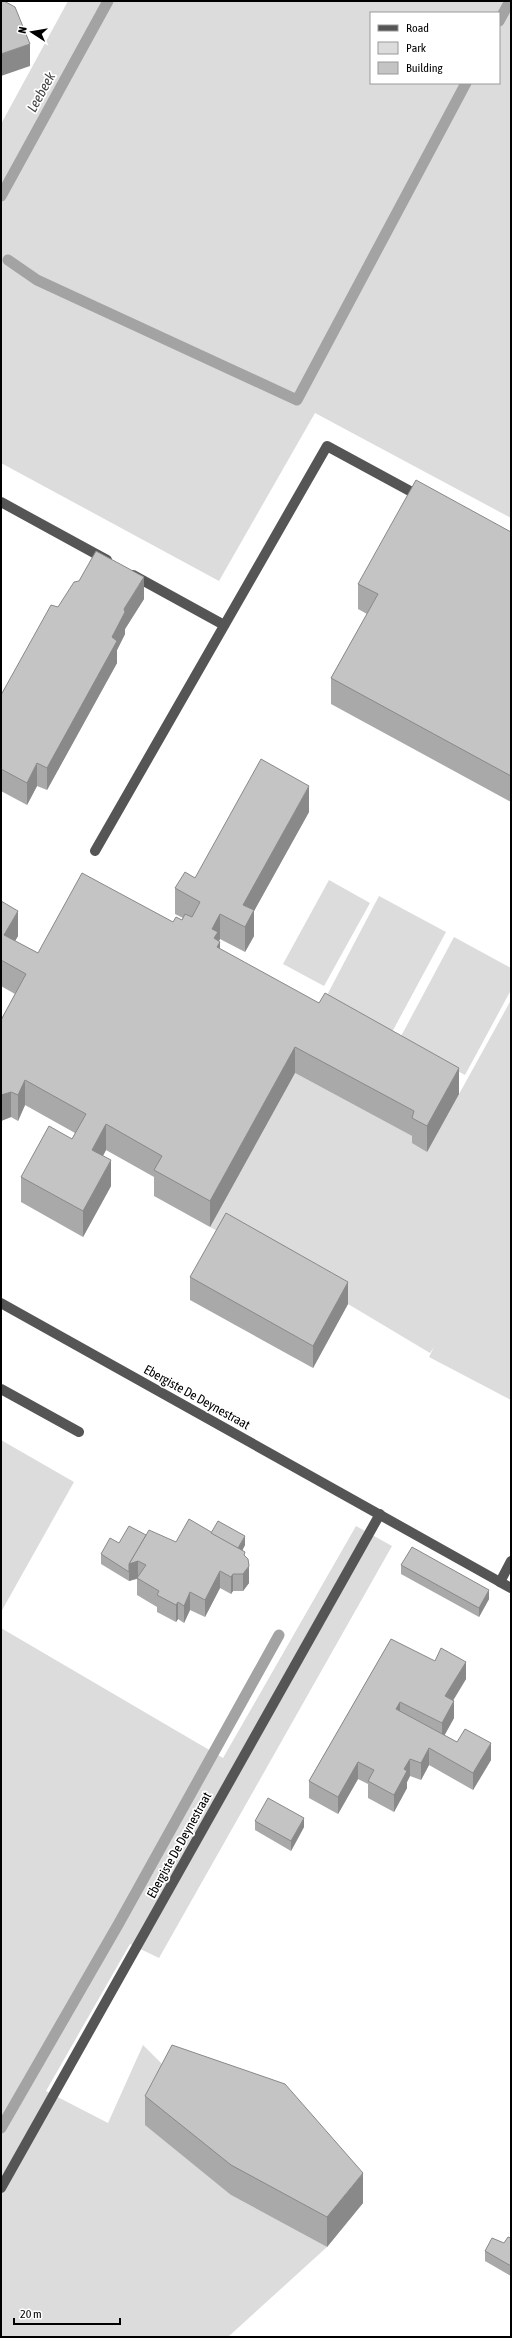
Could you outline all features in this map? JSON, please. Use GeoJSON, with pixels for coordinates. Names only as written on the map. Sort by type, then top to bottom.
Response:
{"type":"FeatureCollection","features":[{"type":"Feature","properties":{"kind":"street"},"geometry":{"type":"LineString","coordinates":[[95,851],[327,446],[429,501]]}},
{"type":"Feature","properties":{"kind":"street"},"geometry":{"type":"LineString","coordinates":[[1,502],[224,625]]}},
{"type":"Feature","properties":{"kind":"street","name":"Ebergiste De Deynestraat"},"geometry":{"type":"LineString","coordinates":[[1,1303],[511,1588]]}},
{"type":"Feature","properties":{"kind":"street"},"geometry":{"type":"LineString","coordinates":[[1,1389],[80,1432]]}},
{"type":"Feature","properties":{"kind":"street","name":"Ebergiste De Deynestraat"},"geometry":{"type":"LineString","coordinates":[[1,2188],[380,1514]]}},
{"type":"Feature","properties":{"kind":"street"},"geometry":{"type":"LineString","coordinates":[[500,1582],[511,1561]]}},
{"type":"Feature","properties":{"kind":"green space"},"geometry":{"type":"Polygon","coordinates":[[[68,1],[511,1],[511,518],[315,413],[219,581],[1,463],[1,124],[68,1]]]}},
{"type":"Feature","properties":{"kind":"green space"},"geometry":{"type":"Polygon","coordinates":[[[329,880],[370,903],[324,986],[283,964],[329,880]]]}},
{"type":"Feature","properties":{"kind":"green space"},"geometry":{"type":"Polygon","coordinates":[[[379,896],[446,932],[391,1034],[325,999],[379,896]]]}},
{"type":"Feature","properties":{"kind":"green space"},"geometry":{"type":"Polygon","coordinates":[[[454,937],[511,968],[511,990],[465,1075],[399,1040],[454,937]]]}},
{"type":"Feature","properties":{"kind":"green space"},"geometry":{"type":"Polygon","coordinates":[[[511,1000],[511,1400],[429,1357],[434,1347],[430,1353],[348,1304],[210,1227],[295,1073],[414,1137],[427,1152],[511,1000]]]}},
{"type":"Feature","properties":{"kind":"green space"},"geometry":{"type":"Polygon","coordinates":[[[1,1440],[74,1482],[1,1612],[1,1440]]]}},
{"type":"Feature","properties":{"kind":"green space"},"geometry":{"type":"Polygon","coordinates":[[[356,1526],[392,1546],[159,1958],[130,1944],[46,2091],[108,2123],[143,2045],[172,2074],[231,2195],[327,2247],[228,2337],[1,2337],[1,1628],[223,1758],[356,1526]]]}},
{"type":"Feature","properties":{"kind":"building"},"geometry":{"type":"Polygon","coordinates":[[[1,1],[15,7],[30,44],[1,54],[1,1]]]}},
{"type":"Feature","properties":{"kind":"building"},"geometry":{"type":"Polygon","coordinates":[[[416,480],[511,532],[511,776],[331,678],[378,594],[358,584],[416,480]]]}},
{"type":"Feature","properties":{"kind":"building"},"geometry":{"type":"Polygon","coordinates":[[[96,551],[144,577],[124,609],[125,612],[112,637],[117,641],[47,768],[37,763],[27,783],[1,769],[1,695],[51,605],[58,607],[74,582],[79,581],[96,551]]]}},
{"type":"Feature","properties":{"kind":"building"},"geometry":{"type":"Polygon","coordinates":[[[261,759],[309,786],[243,905],[254,910],[245,927],[220,914],[212,929],[218,932],[214,938],[220,942],[217,947],[319,1003],[325,993],[459,1068],[427,1126],[412,1118],[414,1111],[295,1047],[210,1201],[154,1170],[162,1156],[106,1124],[92,1150],[111,1160],[83,1211],[21,1177],[49,1126],[72,1139],[86,1114],[25,1080],[18,1095],[11,1092],[1,1095],[1,1020],[26,974],[1,960],[1,901],[18,911],[4,935],[38,953],[82,873],[173,922],[176,917],[182,920],[185,914],[192,917],[200,902],[175,888],[185,872],[195,878],[261,759]]]}},
{"type":"Feature","properties":{"kind":"building"},"geometry":{"type":"Polygon","coordinates":[[[226,1213],[348,1282],[313,1346],[190,1277],[226,1213]]]}},
{"type":"Feature","properties":{"kind":"building"},"geometry":{"type":"Polygon","coordinates":[[[189,1519],[245,1552],[244,1555],[248,1559],[249,1566],[243,1574],[233,1574],[231,1577],[220,1571],[205,1600],[190,1592],[184,1606],[178,1602],[176,1605],[157,1595],[159,1591],[137,1578],[146,1565],[138,1561],[129,1564],[149,1530],[176,1542],[189,1519]]]}},
{"type":"Feature","properties":{"kind":"building"},"geometry":{"type":"Polygon","coordinates":[[[218,1521],[245,1536],[238,1548],[211,1533],[218,1521]]]}},
{"type":"Feature","properties":{"kind":"building"},"geometry":{"type":"Polygon","coordinates":[[[129,1526],[146,1535],[129,1564],[129,1572],[101,1554],[110,1538],[119,1543],[129,1526]]]}},
{"type":"Feature","properties":{"kind":"building"},"geometry":{"type":"Polygon","coordinates":[[[412,1547],[489,1590],[479,1608],[401,1565],[412,1547]]]}},
{"type":"Feature","properties":{"kind":"building"},"geometry":{"type":"Polygon","coordinates":[[[391,1639],[435,1661],[441,1648],[466,1662],[445,1696],[454,1701],[442,1723],[400,1702],[396,1709],[457,1742],[465,1729],[491,1743],[473,1773],[429,1748],[421,1763],[410,1759],[404,1769],[407,1771],[394,1795],[368,1781],[374,1770],[358,1762],[338,1797],[309,1781],[391,1639]]]}},
{"type":"Feature","properties":{"kind":"building"},"geometry":{"type":"Polygon","coordinates":[[[268,1798],[304,1818],[291,1841],[255,1821],[268,1798]]]}},
{"type":"Feature","properties":{"kind":"building"},"geometry":{"type":"Polygon","coordinates":[[[172,2045],[285,2084],[363,2173],[327,2217],[231,2165],[145,2096],[172,2045]]]}},
{"type":"Feature","properties":{"kind":"building"},"geometry":{"type":"Polygon","coordinates":[[[508,2237],[511,2238],[511,2266],[485,2251],[492,2238],[504,2243],[508,2237]]]}},
{"type":"Feature","properties":{"kind":"waterway","name":"Leebeek"},"geometry":{"type":"LineString","coordinates":[[1,196],[108,1]]}},
{"type":"Feature","properties":{"kind":"waterway"},"geometry":{"type":"LineString","coordinates":[[500,19],[510,1]]}},
{"type":"Feature","properties":{"kind":"waterway"},"geometry":{"type":"LineString","coordinates":[[8,260],[37,280],[297,400],[465,84]]}},
{"type":"Feature","properties":{"kind":"waterway"},"geometry":{"type":"LineString","coordinates":[[1,2128],[119,1923],[279,1635]]}}]}
